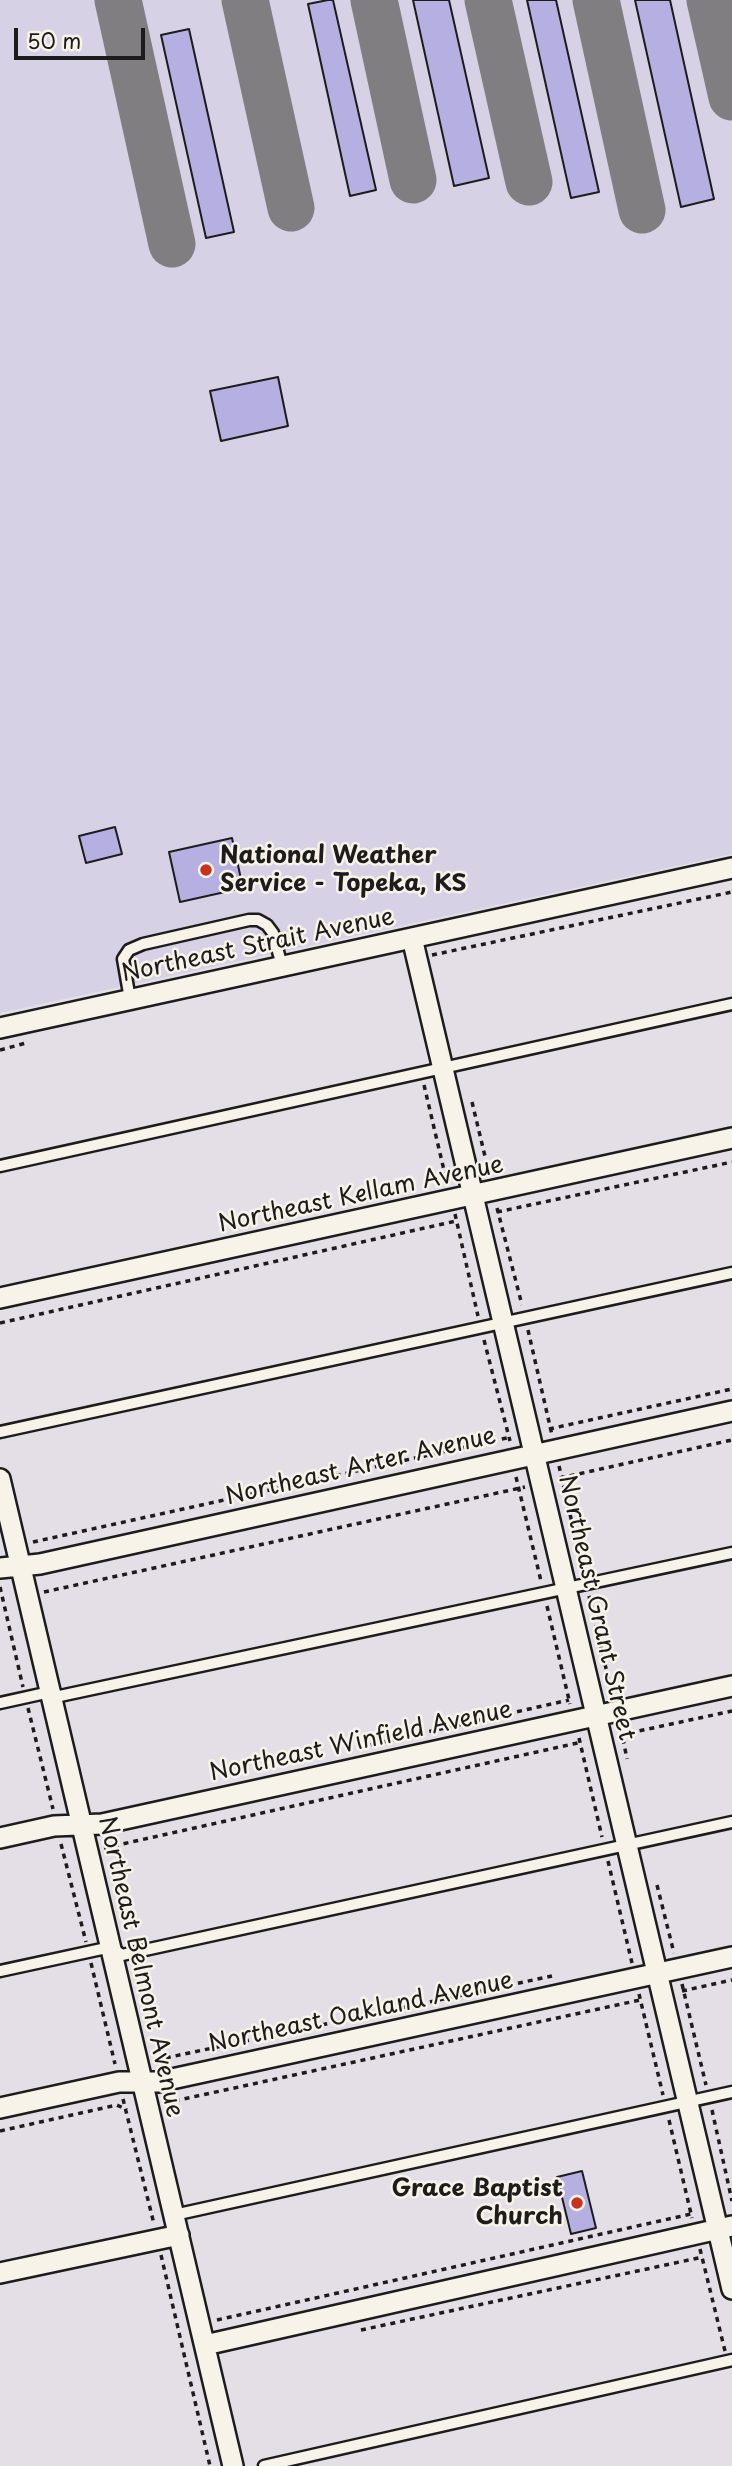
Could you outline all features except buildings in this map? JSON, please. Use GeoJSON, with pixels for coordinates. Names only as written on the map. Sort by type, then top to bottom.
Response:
{"type":"FeatureCollection","features":[{"type":"Feature","properties":{"kind":"street","name":"Northeast Strait Avenue"},"geometry":{"type":"LineString","coordinates":[[0,1028],[732,868]]}},
{"type":"Feature","properties":{"kind":"street","name":"Northeast Grant Street"},"geometry":{"type":"LineString","coordinates":[[412,938],[687,2101],[722,2205],[725,2227],[723,2252],[732,2289]]}},
{"type":"Feature","properties":{"kind":"street","name":"Northeast Kellam Avenue"},"geometry":{"type":"LineString","coordinates":[[0,1298],[732,1139]]}},
{"type":"Feature","properties":{"kind":"street","name":"Northeast Arter Avenue"},"geometry":{"type":"LineString","coordinates":[[0,1568],[40,1564],[732,1411]]}},
{"type":"Feature","properties":{"kind":"street","name":"Northeast Belmont Avenue"},"geometry":{"type":"LineString","coordinates":[[0,1479],[233,2466]]}},
{"type":"Feature","properties":{"kind":"street","name":"Northeast Winfield Avenue"},"geometry":{"type":"LineString","coordinates":[[0,1838],[54,1826],[102,1824],[594,1706],[732,1686]]}},
{"type":"Feature","properties":{"kind":"street","name":"Northeast Oakland Avenue"},"geometry":{"type":"LineString","coordinates":[[0,2108],[119,2082],[164,2081],[732,1957]]}},
{"type":"Feature","properties":{"kind":"street"},"geometry":{"type":"LineString","coordinates":[[207,2354],[725,2227]]}},
{"type":"Feature","properties":{"kind":"street"},"geometry":{"type":"LineString","coordinates":[[0,2273],[179,2235]]}},
{"type":"Feature","properties":{"kind":"lane"},"geometry":{"type":"LineString","coordinates":[[130,999],[123,959],[129,950],[143,944],[249,920],[258,919],[273,933],[282,966]]}},
{"type":"Feature","properties":{"kind":"lane"},"geometry":{"type":"LineString","coordinates":[[0,1166],[732,1004]]}},
{"type":"Feature","properties":{"kind":"lane"},"geometry":{"type":"LineString","coordinates":[[0,1432],[732,1273]]}},
{"type":"Feature","properties":{"kind":"lane"},"geometry":{"type":"LineString","coordinates":[[0,1703],[50,1692],[60,1696],[732,1553]]}},
{"type":"Feature","properties":{"kind":"lane"},"geometry":{"type":"LineString","coordinates":[[0,1971],[111,1947],[122,1955],[732,1822]]}},
{"type":"Feature","properties":{"kind":"lane"},"geometry":{"type":"LineString","coordinates":[[174,2216],[732,2092]]}},
{"type":"Feature","properties":{"kind":"lane"},"geometry":{"type":"LineString","coordinates":[[264,2466],[732,2360]]}},
{"type":"Feature","properties":{"kind":"path"},"geometry":{"type":"LineString","coordinates":[[416,958],[732,892]]}},
{"type":"Feature","properties":{"kind":"path"},"geometry":{"type":"LineString","coordinates":[[0,1049],[31,1041]]}},
{"type":"Feature","properties":{"kind":"path"},"geometry":{"type":"LineString","coordinates":[[0,1323],[732,1162]]}},
{"type":"Feature","properties":{"kind":"path"},"geometry":{"type":"LineString","coordinates":[[16,1545],[732,1388]]}},
{"type":"Feature","properties":{"kind":"path"},"geometry":{"type":"LineString","coordinates":[[27,1594],[541,1484],[732,1440]]}},
{"type":"Feature","properties":{"kind":"path"},"geometry":{"type":"LineString","coordinates":[[352,1749],[568,1700],[594,1706],[612,1693]]}},
{"type":"Feature","properties":{"kind":"path"},"geometry":{"type":"LineString","coordinates":[[65,1857],[732,1711]]}},
{"type":"Feature","properties":{"kind":"path"},"geometry":{"type":"LineString","coordinates":[[45,1813],[52,1805],[76,1804]]}},
{"type":"Feature","properties":{"kind":"path"},"geometry":{"type":"LineString","coordinates":[[631,1959],[685,1949]]}},
{"type":"Feature","properties":{"kind":"path"},"geometry":{"type":"LineString","coordinates":[[115,2064],[137,2058],[157,2060],[564,1973]]}},
{"type":"Feature","properties":{"kind":"path"},"geometry":{"type":"LineString","coordinates":[[0,2131],[117,2105],[126,2110],[148,2107],[732,1980]]}},
{"type":"Feature","properties":{"kind":"path"},"geometry":{"type":"LineString","coordinates":[[200,2324],[722,2205]]}},
{"type":"Feature","properties":{"kind":"path"},"geometry":{"type":"LineString","coordinates":[[357,2331],[723,2252]]}},
{"type":"Feature","properties":{"kind":"path"},"geometry":{"type":"LineString","coordinates":[[178,2329],[210,2466]]}},
{"type":"Feature","properties":{"kind":"path"},"geometry":{"type":"LineString","coordinates":[[187,2369],[207,2354]]}},
{"type":"Feature","properties":{"kind":"shaded area"},"geometry":{"type":"Polygon","coordinates":[[[0,0],[732,0],[732,854],[0,1013],[0,0]]]}},
{"type":"Feature","properties":{"kind":"taxiway"},"geometry":{"type":"LineString","coordinates":[[118,0],[172,244]]}},
{"type":"Feature","properties":{"kind":"taxiway"},"geometry":{"type":"LineString","coordinates":[[245,0],[291,208]]}},
{"type":"Feature","properties":{"kind":"taxiway"},"geometry":{"type":"LineString","coordinates":[[374,0],[413,180]]}},
{"type":"Feature","properties":{"kind":"taxiway"},"geometry":{"type":"LineString","coordinates":[[488,0],[529,182]]}},
{"type":"Feature","properties":{"kind":"taxiway"},"geometry":{"type":"LineString","coordinates":[[596,0],[642,210]]}},
{"type":"Feature","properties":{"kind":"taxiway"},"geometry":{"type":"LineString","coordinates":[[710,0],[732,97]]}},
{"type":"Feature","properties":{"kind":"place","name":"National Weather Service - Topeka, KS"},"geometry":{"type":"Point","coordinates":[206,870]}},
{"type":"Feature","properties":{"kind":"place","name":"Grace Baptist Church"},"geometry":{"type":"Point","coordinates":[577,2203]}}]}
